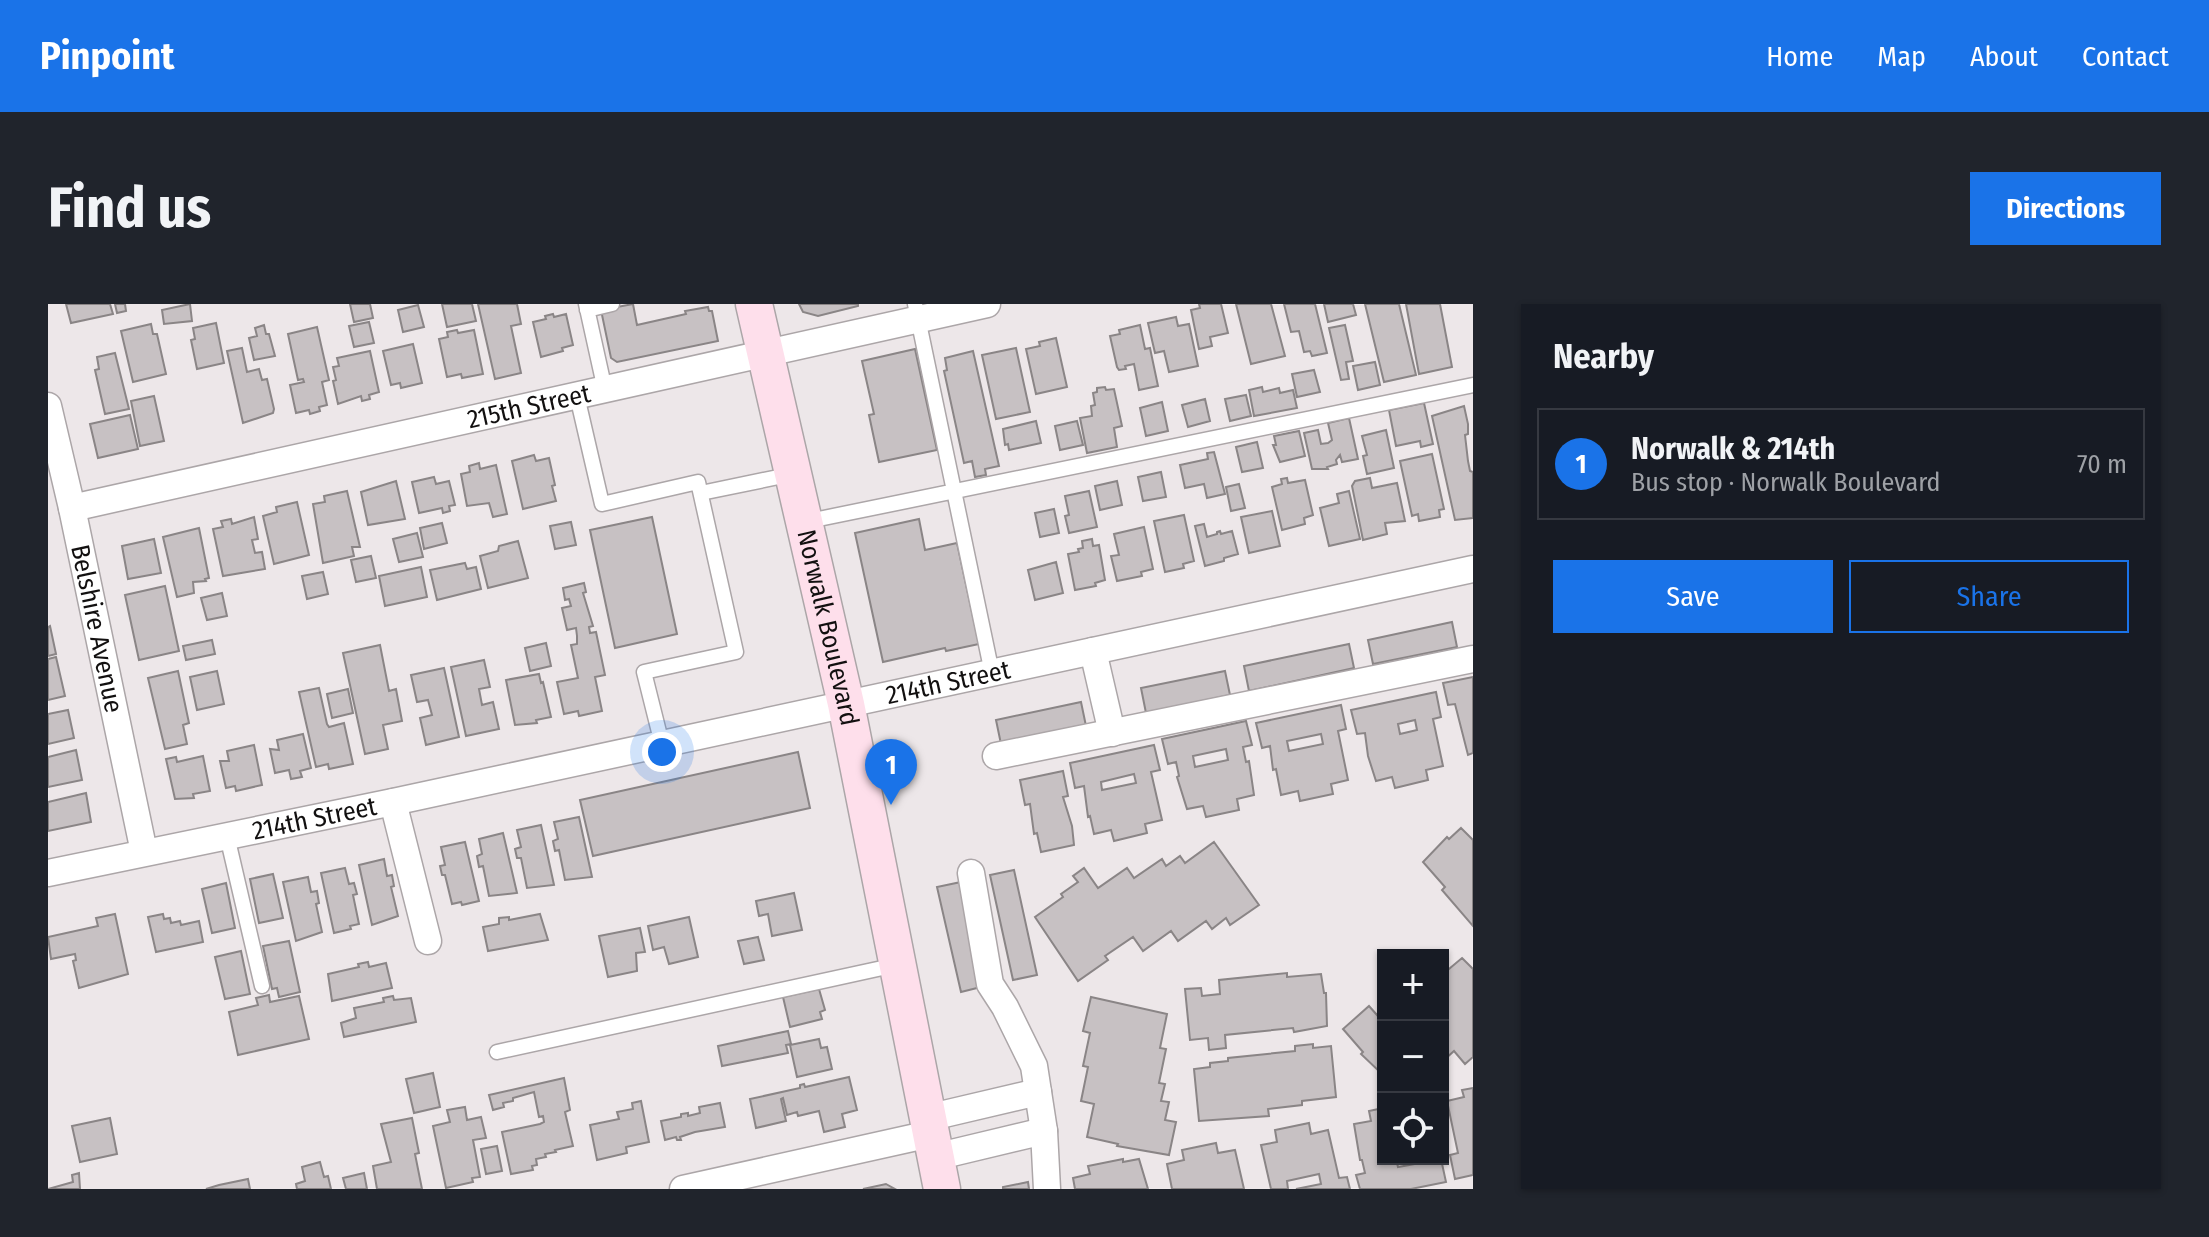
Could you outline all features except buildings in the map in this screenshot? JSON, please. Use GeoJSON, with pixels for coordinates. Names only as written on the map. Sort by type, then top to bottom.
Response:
{"type":"FeatureCollection","features":[{"type":"Feature","properties":{"kind":"main road","name":"Norwalk Boulevard"},"geometry":{"type":"LineString","coordinates":[[754,304],[846,704],[933,1150]]}},
{"type":"Feature","properties":{"kind":"street","name":"215th Street"},"geometry":{"type":"LineString","coordinates":[[72,508],[605,390],[917,312],[987,304]]}},
{"type":"Feature","properties":{"kind":"street","name":"Belshire Avenue"},"geometry":{"type":"LineString","coordinates":[[48,406],[144,852]]}},
{"type":"Feature","properties":{"kind":"street","name":"214th Street"},"geometry":{"type":"LineString","coordinates":[[48,873],[393,802],[1473,569]]}},
{"type":"Feature","properties":{"kind":"street"},"geometry":{"type":"LineString","coordinates":[[1093,651],[1112,733]]}},
{"type":"Feature","properties":{"kind":"street"},"geometry":{"type":"LineString","coordinates":[[996,756],[1473,659]]}},
{"type":"Feature","properties":{"kind":"street"},"geometry":{"type":"LineString","coordinates":[[393,802],[428,941]]}},
{"type":"Feature","properties":{"kind":"street"},"geometry":{"type":"LineString","coordinates":[[971,873],[990,984],[1034,1066],[1044,1131],[1047,1189]]}},
{"type":"Feature","properties":{"kind":"street"},"geometry":{"type":"LineString","coordinates":[[933,1150],[1038,1092]]}},
{"type":"Feature","properties":{"kind":"street"},"geometry":{"type":"LineString","coordinates":[[683,1189],[1044,1131]]}},
{"type":"Feature","properties":{"kind":"lane"},"geometry":{"type":"LineString","coordinates":[[605,390],[587,307],[612,304]]}},
{"type":"Feature","properties":{"kind":"lane"},"geometry":{"type":"LineString","coordinates":[[917,312],[992,673]]}},
{"type":"Feature","properties":{"kind":"lane"},"geometry":{"type":"LineString","coordinates":[[804,522],[1473,385]]}},
{"type":"Feature","properties":{"kind":"lane"},"geometry":{"type":"LineString","coordinates":[[577,396],[602,504],[698,482],[701,493],[736,652],[644,672],[662,744]]}},
{"type":"Feature","properties":{"kind":"lane"},"geometry":{"type":"LineString","coordinates":[[701,493],[793,474]]}},
{"type":"Feature","properties":{"kind":"lane"},"geometry":{"type":"LineString","coordinates":[[227,836],[262,986]]}},
{"type":"Feature","properties":{"kind":"lane"},"geometry":{"type":"LineString","coordinates":[[497,1052],[897,964]]}},
{"type":"Feature","properties":{"kind":"place","name":"Norwalk & 214th"},"geometry":{"type":"Point","coordinates":[891,805]}}]}
